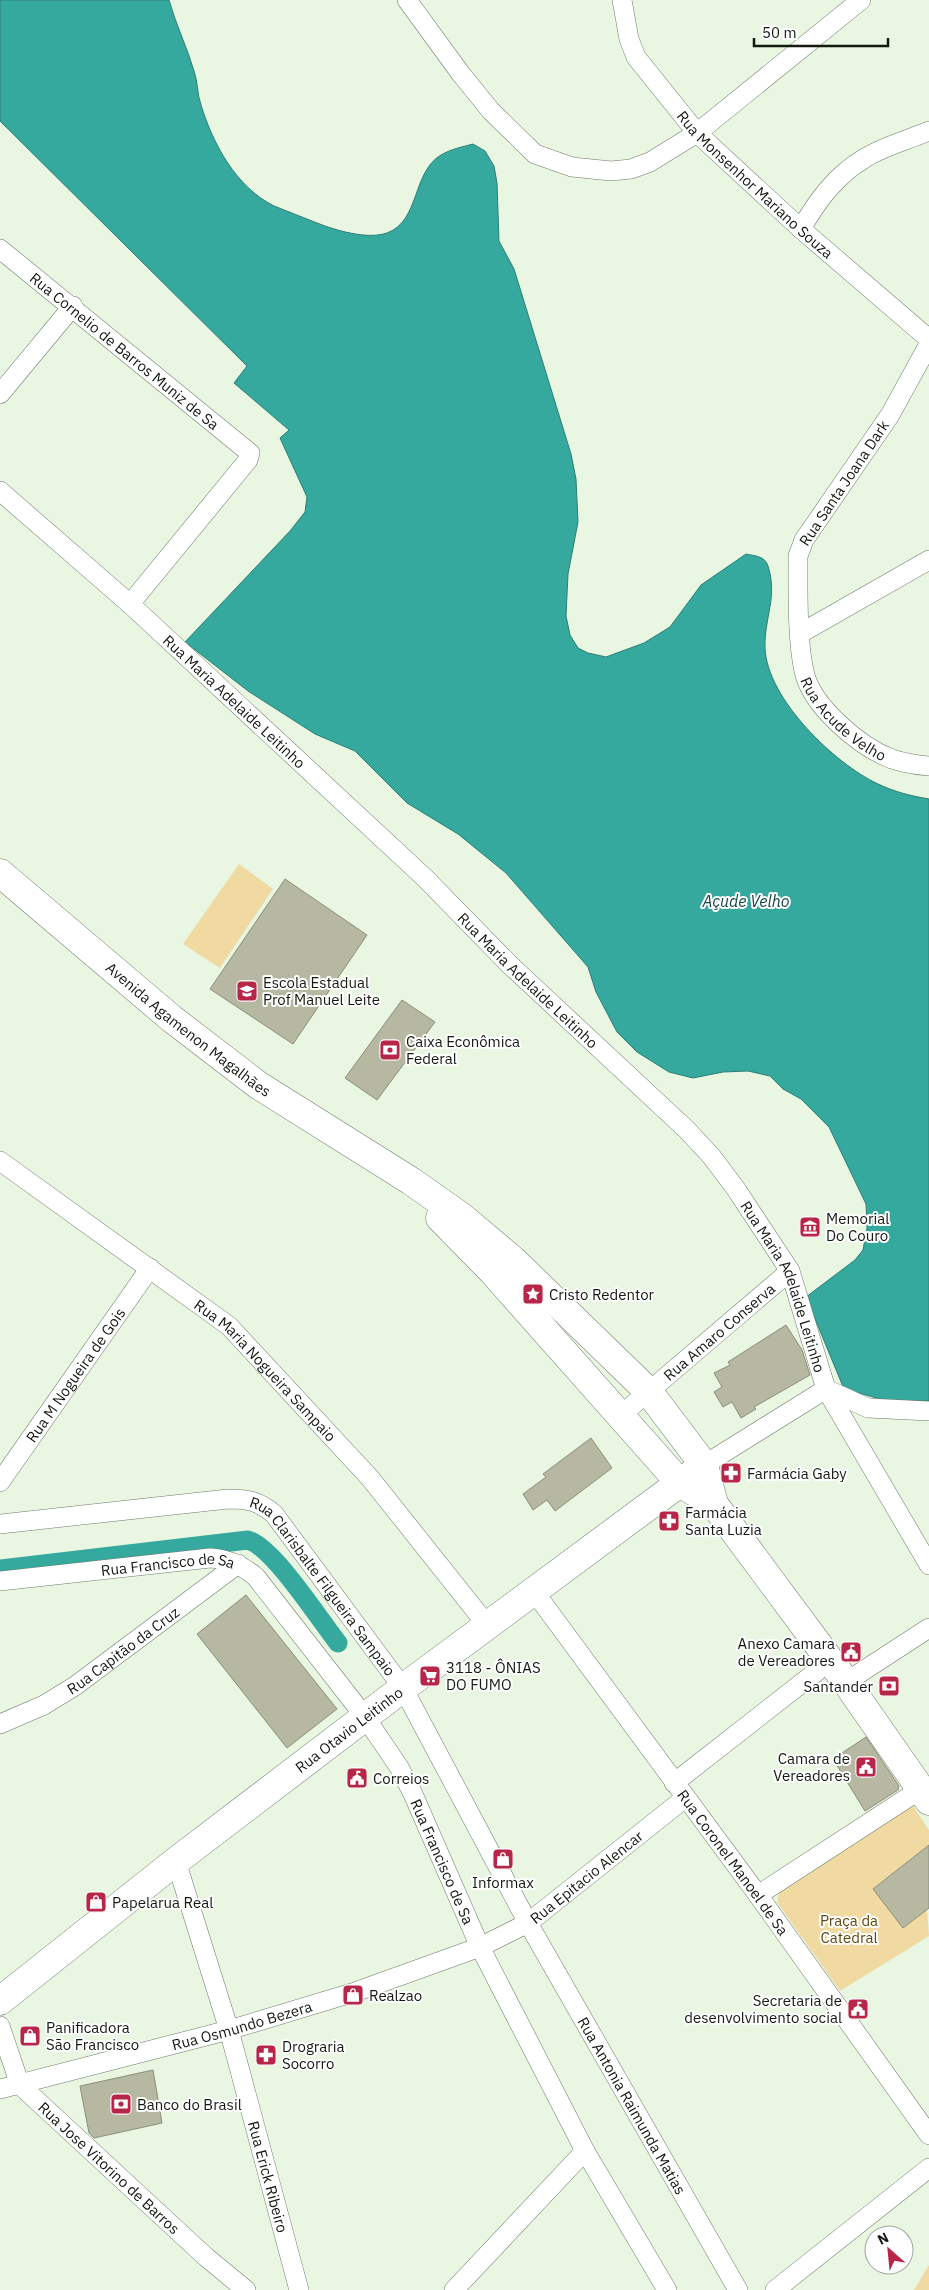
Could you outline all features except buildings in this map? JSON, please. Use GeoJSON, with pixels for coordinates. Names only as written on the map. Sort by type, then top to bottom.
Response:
{"type":"FeatureCollection","features":[{"type":"Feature","properties":{"kind":"main road","name":"Avenida Agamenon Magalhães"},"geometry":{"type":"LineString","coordinates":[[0,873],[172,1019],[242,1073],[390,1167],[468,1222],[513,1260],[532,1296],[574,1364],[680,1483],[714,1504]]}},
{"type":"Feature","properties":{"kind":"main road","name":"Avenida Agamenon Magalhães"},"geometry":{"type":"LineString","coordinates":[[532,1296],[596,1340],[649,1392],[704,1465]]}},
{"type":"Feature","properties":{"kind":"main road"},"geometry":{"type":"LineString","coordinates":[[574,1364],[596,1340]]}},
{"type":"Feature","properties":{"kind":"main road","name":"Rua Otavio Leitinho"},"geometry":{"type":"LineString","coordinates":[[0,2001],[176,1861],[403,1688],[704,1465]]}},
{"type":"Feature","properties":{"kind":"main road"},"geometry":{"type":"LineString","coordinates":[[704,1465],[714,1504],[838,1672],[925,1795]]}},
{"type":"Feature","properties":{"kind":"street"},"geometry":{"type":"LineString","coordinates":[[406,0],[491,111],[535,154],[572,167],[592,170],[631,169],[650,162],[697,133],[861,0]]}},
{"type":"Feature","properties":{"kind":"street","name":"Rua Monsenhor Mariano Souza"},"geometry":{"type":"LineString","coordinates":[[622,0],[629,40],[636,58],[697,133],[801,229],[929,339]]}},
{"type":"Feature","properties":{"kind":"street"},"geometry":{"type":"LineString","coordinates":[[801,229],[818,200],[845,171],[866,157],[929,131]]}},
{"type":"Feature","properties":{"kind":"street","name":"Rua Cornelio de Barros Muniz de Sa"},"geometry":{"type":"LineString","coordinates":[[0,249],[73,306],[250,453],[248,460],[130,604]]}},
{"type":"Feature","properties":{"kind":"street"},"geometry":{"type":"LineString","coordinates":[[0,394],[73,306]]}},
{"type":"Feature","properties":{"kind":"street","name":"Rua Santa Joana Dark"},"geometry":{"type":"LineString","coordinates":[[801,633],[798,556],[804,540],[890,415],[929,344]]}},
{"type":"Feature","properties":{"kind":"street","name":"Rua Maria Adelaide Leitinho"},"geometry":{"type":"LineString","coordinates":[[0,491],[130,604],[426,878],[510,964],[686,1130],[712,1157],[736,1189],[790,1271],[826,1389],[929,1565]]}},
{"type":"Feature","properties":{"kind":"street"},"geometry":{"type":"LineString","coordinates":[[801,633],[929,560]]}},
{"type":"Feature","properties":{"kind":"street","name":"Rua Acude Velho"},"geometry":{"type":"LineString","coordinates":[[801,633],[804,672],[812,690],[832,716],[862,742],[890,758],[911,765],[929,766]]}},
{"type":"Feature","properties":{"kind":"street","name":"Rua Maria Nogueira Sampaio"},"geometry":{"type":"LineString","coordinates":[[0,1162],[229,1326],[370,1478],[487,1625]]}},
{"type":"Feature","properties":{"kind":"street","name":"Rua M Nogueira de Gois"},"geometry":{"type":"LineString","coordinates":[[0,1482],[150,1268]]}},
{"type":"Feature","properties":{"kind":"street","name":"Rua Amaro Conserva"},"geometry":{"type":"LineString","coordinates":[[620,1416],[790,1271]]}},
{"type":"Feature","properties":{"kind":"street"},"geometry":{"type":"LineString","coordinates":[[704,1465],[826,1389],[868,1408],[929,1411]]}},
{"type":"Feature","properties":{"kind":"street","name":"Rua Clarisbalte Filgueira Sampaio"},"geometry":{"type":"LineString","coordinates":[[0,1524],[228,1499],[248,1499],[262,1504],[274,1514],[403,1688],[528,1922]]}},
{"type":"Feature","properties":{"kind":"street","name":"Rua Francisco de Sa"},"geometry":{"type":"LineString","coordinates":[[0,1581],[210,1558],[222,1559],[238,1564],[256,1577],[388,1748],[413,1794],[480,1947],[585,2151],[667,2290]]}},
{"type":"Feature","properties":{"kind":"street","name":"Rua Capitão da Cruz"},"geometry":{"type":"LineString","coordinates":[[0,1724],[44,1705],[75,1686],[238,1564]]}},
{"type":"Feature","properties":{"kind":"street","name":"Rua Coronel Manoel de Sa"},"geometry":{"type":"LineString","coordinates":[[533,1590],[758,1895],[929,2135]]}},
{"type":"Feature","properties":{"kind":"street","name":"Rua Epitacio Alencar"},"geometry":{"type":"LineString","coordinates":[[480,1947],[528,1922],[680,1790],[838,1672],[929,1628]]}},
{"type":"Feature","properties":{"kind":"street"},"geometry":{"type":"LineString","coordinates":[[758,1895],[925,1795]]}},
{"type":"Feature","properties":{"kind":"street","name":"Rua Erick Ribeiro"},"geometry":{"type":"LineString","coordinates":[[176,1861],[229,2030],[298,2290]]}},
{"type":"Feature","properties":{"kind":"street","name":"Rua Antonia Raimunda Matias"},"geometry":{"type":"LineString","coordinates":[[528,1922],[738,2290]]}},
{"type":"Feature","properties":{"kind":"street","name":"Rua Osmundo Bezera"},"geometry":{"type":"LineString","coordinates":[[0,2089],[229,2030],[355,1992],[480,1947]]}},
{"type":"Feature","properties":{"kind":"street","name":"Rua Jose Vitorino de Barros"},"geometry":{"type":"LineString","coordinates":[[0,2026],[20,2085],[206,2256],[246,2290]]}},
{"type":"Feature","properties":{"kind":"street"},"geometry":{"type":"LineString","coordinates":[[454,2290],[585,2151]]}},
{"type":"Feature","properties":{"kind":"street"},"geometry":{"type":"LineString","coordinates":[[775,2290],[929,2168]]}},
{"type":"Feature","properties":{"kind":"green space"},"geometry":{"type":"Polygon","coordinates":[[[239,864],[273,889],[220,968],[183,944],[239,864]]]}},
{"type":"Feature","properties":{"kind":"green space","name":"Praça da Catedral"},"geometry":{"type":"Polygon","coordinates":[[[909,1800],[929,1830],[929,1845],[873,1889],[903,1928],[927,1909],[929,1936],[840,1991],[777,1902],[780,1889],[909,1800]]]}},
{"type":"Feature","properties":{"kind":"green space"},"geometry":{"type":"Polygon","coordinates":[[[929,2265],[929,2290],[914,2290],[929,2265]]]}},
{"type":"Feature","properties":{"kind":"water","name":"Açude Velho"},"geometry":{"type":"Polygon","coordinates":[[[0,0],[169,0],[194,71],[206,120],[219,149],[237,176],[260,198],[274,206],[333,228],[361,235],[387,233],[398,227],[405,218],[425,173],[441,155],[473,144],[485,151],[494,166],[497,183],[499,241],[514,269],[571,454],[576,479],[578,522],[568,574],[566,616],[570,635],[578,648],[588,653],[606,657],[644,643],[670,627],[701,585],[746,554],[759,557],[767,563],[772,588],[765,637],[769,668],[777,688],[790,708],[824,746],[861,775],[891,789],[929,799],[929,1401],[884,1400],[844,1389],[806,1297],[855,1260],[863,1250],[867,1228],[866,1204],[829,1127],[801,1099],[783,1089],[770,1076],[748,1071],[723,1072],[693,1078],[669,1072],[637,1052],[617,1032],[596,992],[588,967],[506,873],[458,834],[407,803],[355,751],[315,734],[248,691],[185,642],[290,531],[305,512],[307,497],[280,438],[289,430],[234,383],[247,366],[0,121],[0,0]]]}},
{"type":"Feature","properties":{"kind":"waterway"},"geometry":{"type":"LineString","coordinates":[[0,1569],[248,1540],[259,1546],[283,1570],[338,1643]]}},
{"type":"Feature","properties":{"kind":"place","name":"Escola Estadual Prof Manuel Leite"},"geometry":{"type":"Point","coordinates":[247,991]}},
{"type":"Feature","properties":{"kind":"place","name":"Caixa Econômica Federal"},"geometry":{"type":"Point","coordinates":[390,1050]}},
{"type":"Feature","properties":{"kind":"place","name":"Memorial Do Couro"},"geometry":{"type":"Point","coordinates":[810,1227]}},
{"type":"Feature","properties":{"kind":"place","name":"Cristo Redentor"},"geometry":{"type":"Point","coordinates":[533,1294]}},
{"type":"Feature","properties":{"kind":"place","name":"Farmácia Gaby"},"geometry":{"type":"Point","coordinates":[731,1473]}},
{"type":"Feature","properties":{"kind":"place","name":"Farmácia Santa Luzia"},"geometry":{"type":"Point","coordinates":[669,1521]}},
{"type":"Feature","properties":{"kind":"place","name":"Anexo Camara de Vereadores"},"geometry":{"type":"Point","coordinates":[851,1652]}},
{"type":"Feature","properties":{"kind":"place","name":"3118 - ÔNIAS DO FUMO"},"geometry":{"type":"Point","coordinates":[430,1676]}},
{"type":"Feature","properties":{"kind":"place","name":"Santander"},"geometry":{"type":"Point","coordinates":[889,1686]}},
{"type":"Feature","properties":{"kind":"place","name":"Camara de Vereadores"},"geometry":{"type":"Point","coordinates":[866,1767]}},
{"type":"Feature","properties":{"kind":"place","name":"Correios"},"geometry":{"type":"Point","coordinates":[357,1778]}},
{"type":"Feature","properties":{"kind":"place","name":"Informax"},"geometry":{"type":"Point","coordinates":[503,1859]}},
{"type":"Feature","properties":{"kind":"place","name":"Papelarua Real"},"geometry":{"type":"Point","coordinates":[96,1902]}},
{"type":"Feature","properties":{"kind":"place","name":"Realzao"},"geometry":{"type":"Point","coordinates":[353,1995]}},
{"type":"Feature","properties":{"kind":"place","name":"Secretaria de desenvolvimento social"},"geometry":{"type":"Point","coordinates":[858,2009]}},
{"type":"Feature","properties":{"kind":"place","name":"Panificadora São Francisco"},"geometry":{"type":"Point","coordinates":[30,2036]}},
{"type":"Feature","properties":{"kind":"place","name":"Drograria Socorro"},"geometry":{"type":"Point","coordinates":[266,2055]}},
{"type":"Feature","properties":{"kind":"place","name":"Banco do Brasil"},"geometry":{"type":"Point","coordinates":[121,2104]}}]}
